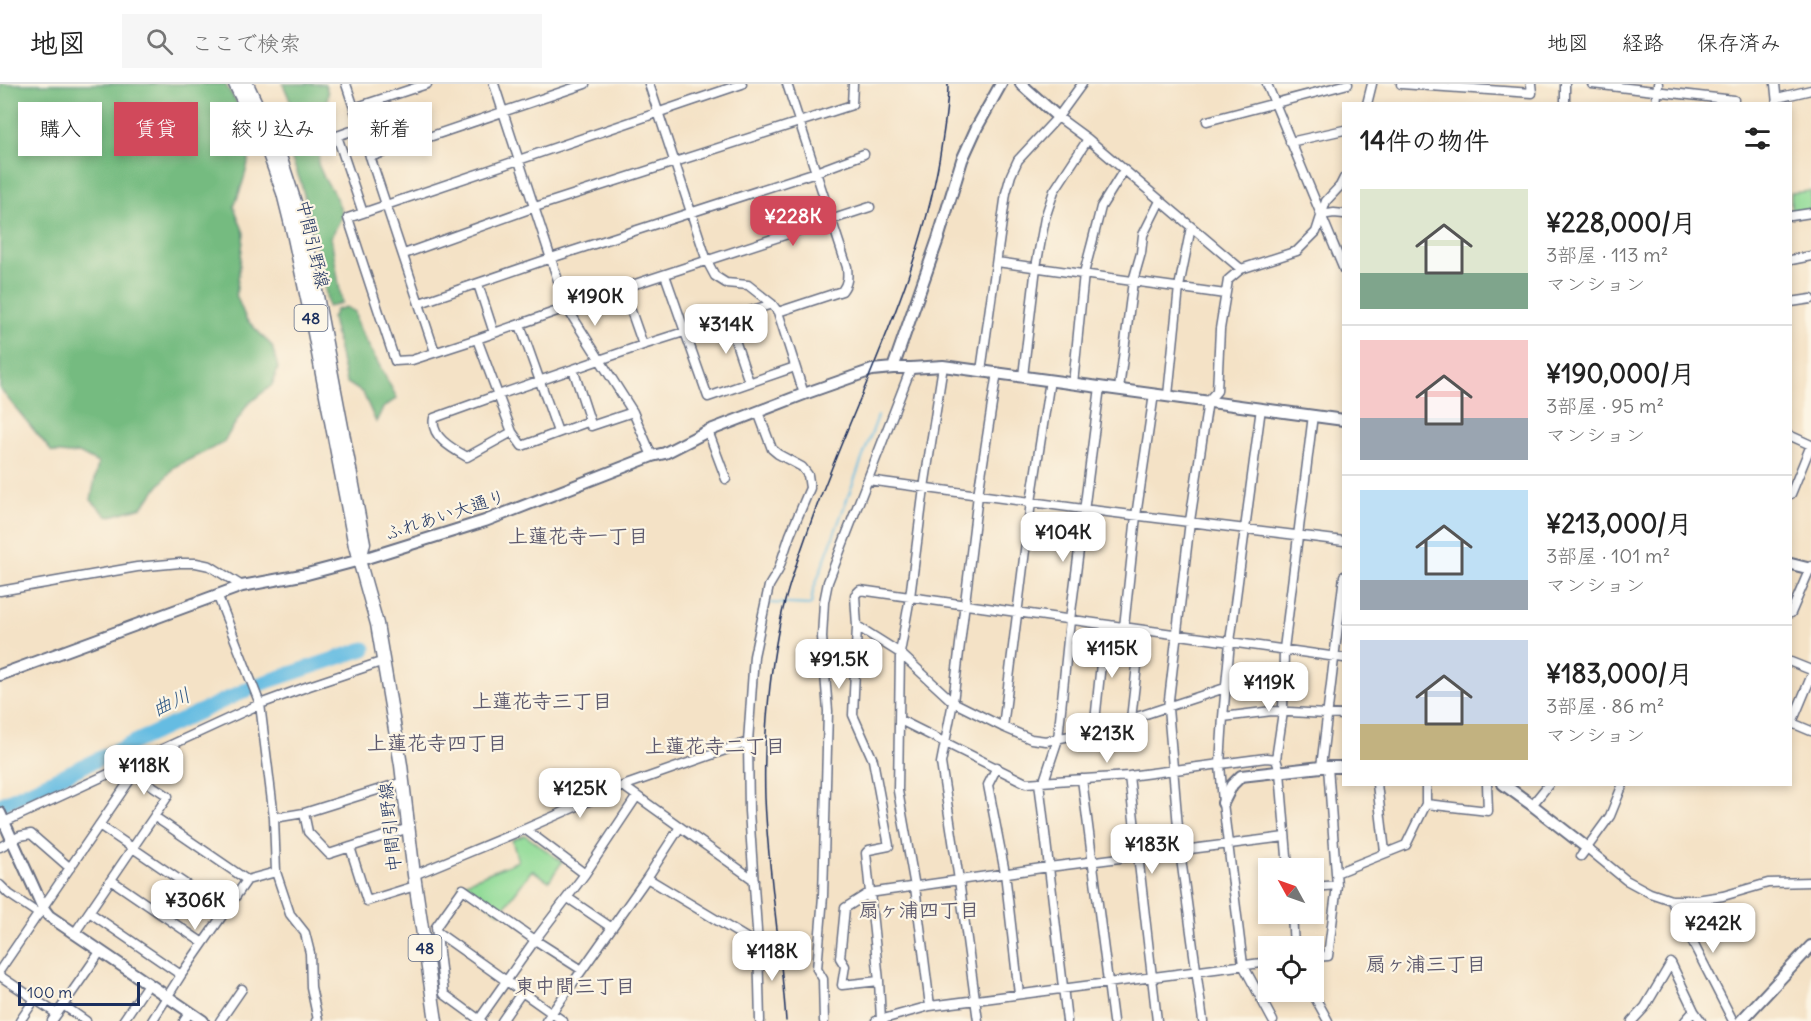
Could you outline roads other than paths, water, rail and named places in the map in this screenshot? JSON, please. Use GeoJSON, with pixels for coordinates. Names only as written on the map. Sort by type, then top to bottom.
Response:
{"type":"FeatureCollection","features":[{"type":"Feature","properties":{"kind":"main road","name":"中間引野線"},"geometry":{"type":"LineString","coordinates":[[235,84],[269,154],[283,193],[309,306],[355,546],[377,624],[403,782],[414,881],[436,1021]]}},
{"type":"Feature","properties":{"kind":"main road","name":"中間引野線"},"geometry":{"type":"LineString","coordinates":[[247,84],[279,153],[305,233],[364,543],[360,560]]}},
{"type":"Feature","properties":{"kind":"street"},"geometry":{"type":"LineString","coordinates":[[346,84],[352,102]]}},
{"type":"Feature","properties":{"kind":"street"},"geometry":{"type":"LineString","coordinates":[[372,102],[427,84]]}},
{"type":"Feature","properties":{"kind":"street"},"geometry":{"type":"LineString","coordinates":[[494,84],[567,308],[633,412],[652,456]]}},
{"type":"Feature","properties":{"kind":"street"},"geometry":{"type":"LineString","coordinates":[[435,351],[370,157],[585,84]]}},
{"type":"Feature","properties":{"kind":"street"},"geometry":{"type":"LineString","coordinates":[[649,84],[707,261],[715,276],[726,283],[748,285],[772,303],[778,312],[804,394]]}},
{"type":"Feature","properties":{"kind":"street"},"geometry":{"type":"LineString","coordinates":[[742,84],[348,218],[395,361],[412,360],[477,339],[623,288],[870,207]]}},
{"type":"Feature","properties":{"kind":"street"},"geometry":{"type":"LineString","coordinates":[[778,312],[842,291],[848,276],[787,84]]}},
{"type":"Feature","properties":{"kind":"street"},"geometry":{"type":"LineString","coordinates":[[404,254],[535,207],[852,105],[853,84]]}},
{"type":"Feature","properties":{"kind":"street"},"geometry":{"type":"LineString","coordinates":[[893,368],[938,239],[962,160],[1001,84]]}},
{"type":"Feature","properties":{"kind":"street"},"geometry":{"type":"LineString","coordinates":[[1021,84],[1241,269]]}},
{"type":"Feature","properties":{"kind":"street"},"geometry":{"type":"LineString","coordinates":[[981,371],[1006,193],[1011,175],[1018,160],[1058,117],[1082,84]]}},
{"type":"Feature","properties":{"kind":"street"},"geometry":{"type":"LineString","coordinates":[[1267,84],[1342,263]]}},
{"type":"Feature","properties":{"kind":"street"},"geometry":{"type":"LineString","coordinates":[[1207,121],[1348,84]]}},
{"type":"Feature","properties":{"kind":"street"},"geometry":{"type":"LineString","coordinates":[[1368,102],[1372,84]]}},
{"type":"Feature","properties":{"kind":"street"},"geometry":{"type":"LineString","coordinates":[[1401,84],[1532,93],[1532,84]]}},
{"type":"Feature","properties":{"kind":"street"},"geometry":{"type":"LineString","coordinates":[[1565,84],[1565,102]]}},
{"type":"Feature","properties":{"kind":"street"},"geometry":{"type":"LineString","coordinates":[[1592,84],[1658,88],[1734,100]]}},
{"type":"Feature","properties":{"kind":"street"},"geometry":{"type":"LineString","coordinates":[[1775,84],[1777,101],[1811,90]]}},
{"type":"Feature","properties":{"kind":"street"},"geometry":{"type":"LineString","coordinates":[[1290,142],[1342,130]]}},
{"type":"Feature","properties":{"kind":"street"},"geometry":{"type":"LineString","coordinates":[[348,132],[337,136],[363,213]]}},
{"type":"Feature","properties":{"kind":"street"},"geometry":{"type":"LineString","coordinates":[[1023,376],[1036,267],[1045,218],[1054,191],[1088,139]]}},
{"type":"Feature","properties":{"kind":"street"},"geometry":{"type":"LineString","coordinates":[[420,303],[864,154]]}},
{"type":"Feature","properties":{"kind":"street"},"geometry":{"type":"LineString","coordinates":[[1073,384],[1084,273],[1101,207],[1125,170]]}},
{"type":"Feature","properties":{"kind":"street"},"geometry":{"type":"LineString","coordinates":[[1203,1021],[1180,851],[1168,708],[1190,522],[1208,401],[1217,391],[1220,329],[1225,294],[1228,280],[1241,269],[1297,251],[1316,232],[1326,201],[1342,182]]}},
{"type":"Feature","properties":{"kind":"street"},"geometry":{"type":"LineString","coordinates":[[1119,389],[1133,281],[1141,254],[1143,235],[1160,201]]}},
{"type":"Feature","properties":{"kind":"street"},"geometry":{"type":"LineString","coordinates":[[1792,216],[1811,213]]}},
{"type":"Feature","properties":{"kind":"street"},"geometry":{"type":"LineString","coordinates":[[1321,215],[1342,214]]}},
{"type":"Feature","properties":{"kind":"street"},"geometry":{"type":"LineString","coordinates":[[1168,395],[1179,287],[1191,227]]}},
{"type":"Feature","properties":{"kind":"street"},"geometry":{"type":"LineString","coordinates":[[1792,260],[1811,256]]}},
{"type":"Feature","properties":{"kind":"street"},"geometry":{"type":"LineString","coordinates":[[997,262],[1225,294]]}},
{"type":"Feature","properties":{"kind":"street"},"geometry":{"type":"LineString","coordinates":[[665,275],[708,397],[795,367]]}},
{"type":"Feature","properties":{"kind":"street"},"geometry":{"type":"LineString","coordinates":[[478,284],[494,333]]}},
{"type":"Feature","properties":{"kind":"street"},"geometry":{"type":"LineString","coordinates":[[623,288],[643,345]]}},
{"type":"Feature","properties":{"kind":"street"},"geometry":{"type":"LineString","coordinates":[[1792,302],[1811,298]]}},
{"type":"Feature","properties":{"kind":"street"},"geometry":{"type":"LineString","coordinates":[[512,432],[467,458],[439,437],[433,424],[434,418],[772,303]]}},
{"type":"Feature","properties":{"kind":"street"},"geometry":{"type":"LineString","coordinates":[[728,319],[749,382]]}},
{"type":"Feature","properties":{"kind":"street"},"geometry":{"type":"LineString","coordinates":[[520,325],[558,432]]}},
{"type":"Feature","properties":{"kind":"street"},"geometry":{"type":"LineString","coordinates":[[477,339],[512,432],[522,446],[590,421]]}},
{"type":"Feature","properties":{"kind":"street","name":"ふれあい大通り"},"geometry":{"type":"LineString","coordinates":[[0,675],[242,586],[307,574],[360,560],[495,518],[652,456],[665,453],[708,431],[872,370],[943,366],[1342,420]]}},
{"type":"Feature","properties":{"kind":"street"},"geometry":{"type":"LineString","coordinates":[[930,1006],[915,887],[898,790],[900,653],[943,366]]}},
{"type":"Feature","properties":{"kind":"street"},"geometry":{"type":"LineString","coordinates":[[824,1021],[823,979],[817,969],[823,897],[828,711],[822,637],[824,602],[828,582],[911,368]]}},
{"type":"Feature","properties":{"kind":"street"},"geometry":{"type":"LineString","coordinates":[[573,369],[591,426],[633,412]]}},
{"type":"Feature","properties":{"kind":"street"},"geometry":{"type":"LineString","coordinates":[[978,1021],[941,763],[953,702],[963,605],[997,372]]}},
{"type":"Feature","properties":{"kind":"street"},"geometry":{"type":"LineString","coordinates":[[1003,727],[1016,612],[1050,380]]}},
{"type":"Feature","properties":{"kind":"street"},"geometry":{"type":"LineString","coordinates":[[1067,1021],[1049,867],[1042,782],[1058,739],[1083,509],[1100,387]]}},
{"type":"Feature","properties":{"kind":"street"},"geometry":{"type":"LineString","coordinates":[[1124,627],[1136,516],[1154,394]]}},
{"type":"Feature","properties":{"kind":"street"},"geometry":{"type":"LineString","coordinates":[[1261,408],[1230,642],[1220,764],[1243,965],[1274,1021]]}},
{"type":"Feature","properties":{"kind":"street"},"geometry":{"type":"LineString","coordinates":[[758,412],[772,449],[802,467],[808,475],[810,488],[790,535],[778,572],[769,585],[754,656],[747,742],[760,1021]]}},
{"type":"Feature","properties":{"kind":"street"},"geometry":{"type":"LineString","coordinates":[[1287,858],[1280,772],[1276,759],[1283,712],[1284,649],[1313,415]]}},
{"type":"Feature","properties":{"kind":"street"},"geometry":{"type":"LineString","coordinates":[[708,431],[726,479]]}},
{"type":"Feature","properties":{"kind":"street"},"geometry":{"type":"LineString","coordinates":[[1792,436],[1811,445],[1792,492]]}},
{"type":"Feature","properties":{"kind":"street"},"geometry":{"type":"LineString","coordinates":[[868,480],[1342,541]]}},
{"type":"Feature","properties":{"kind":"street"},"geometry":{"type":"LineString","coordinates":[[0,591],[137,567],[180,562],[210,566],[242,586]]}},
{"type":"Feature","properties":{"kind":"street"},"geometry":{"type":"LineString","coordinates":[[1792,564],[1811,568],[1792,611]]}},
{"type":"Feature","properties":{"kind":"street"},"geometry":{"type":"LineString","coordinates":[[1258,963],[930,1006],[879,1021],[879,981],[866,853],[869,850],[889,846],[873,760],[853,715],[857,626],[855,595],[860,590],[1339,657]]}},
{"type":"Feature","properties":{"kind":"street"},"geometry":{"type":"LineString","coordinates":[[217,594],[259,700],[274,818],[276,872],[290,914],[305,933],[310,952],[311,987],[318,1020],[316,1021]]}},
{"type":"Feature","properties":{"kind":"street"},"geometry":{"type":"LineString","coordinates":[[1324,956],[1328,956],[1337,885],[1325,767],[1327,714],[1339,657],[1342,608]]}},
{"type":"Feature","properties":{"kind":"street"},"geometry":{"type":"LineString","coordinates":[[1094,731],[1105,624]]}},
{"type":"Feature","properties":{"kind":"street"},"geometry":{"type":"LineString","coordinates":[[857,626],[900,653],[953,702],[1031,739],[1046,741],[1094,731],[1225,688]]}},
{"type":"Feature","properties":{"kind":"street"},"geometry":{"type":"LineString","coordinates":[[1131,718],[1141,630]]}},
{"type":"Feature","properties":{"kind":"street"},"geometry":{"type":"LineString","coordinates":[[41,911],[1,819],[259,700],[309,686],[383,659]]}},
{"type":"Feature","properties":{"kind":"street"},"geometry":{"type":"LineString","coordinates":[[1792,662],[1811,670]]}},
{"type":"Feature","properties":{"kind":"street"},"geometry":{"type":"LineString","coordinates":[[1792,722],[1811,676]]}},
{"type":"Feature","properties":{"kind":"street"},"geometry":{"type":"LineString","coordinates":[[1223,717],[1272,711],[1342,715]]}},
{"type":"Feature","properties":{"kind":"street"},"geometry":{"type":"LineString","coordinates":[[900,720],[1026,783],[1129,776],[1266,758],[1276,759]]}},
{"type":"Feature","properties":{"kind":"street"},"geometry":{"type":"LineString","coordinates":[[1792,724],[1811,731]]}},
{"type":"Feature","properties":{"kind":"street"},"geometry":{"type":"LineString","coordinates":[[350,847],[367,902],[623,786],[747,742]]}},
{"type":"Feature","properties":{"kind":"street"},"geometry":{"type":"LineString","coordinates":[[997,767],[988,785],[1005,873],[1020,994]]}},
{"type":"Feature","properties":{"kind":"street"},"geometry":{"type":"LineString","coordinates":[[1223,803],[1232,785],[1241,776],[1342,767]]}},
{"type":"Feature","properties":{"kind":"street"},"geometry":{"type":"LineString","coordinates":[[0,970],[134,774],[168,796],[74,934]]}},
{"type":"Feature","properties":{"kind":"street"},"geometry":{"type":"LineString","coordinates":[[1129,776],[1156,1021]]}},
{"type":"Feature","properties":{"kind":"street"},"geometry":{"type":"LineString","coordinates":[[1082,779],[1113,1021]]}},
{"type":"Feature","properties":{"kind":"street"},"geometry":{"type":"LineString","coordinates":[[274,818],[304,813],[403,782]]}},
{"type":"Feature","properties":{"kind":"street"},"geometry":{"type":"LineString","coordinates":[[623,786],[754,880]]}},
{"type":"Feature","properties":{"kind":"street"},"geometry":{"type":"LineString","coordinates":[[1377,786],[1385,852]]}},
{"type":"Feature","properties":{"kind":"street"},"geometry":{"type":"LineString","coordinates":[[1336,873],[1406,844],[1426,804],[1426,786]]}},
{"type":"Feature","properties":{"kind":"street"},"geometry":{"type":"LineString","coordinates":[[1426,804],[1488,811],[1487,786]]}},
{"type":"Feature","properties":{"kind":"street"},"geometry":{"type":"LineString","coordinates":[[1506,786],[1532,805],[1584,852],[1626,880],[1650,893],[1671,900],[1696,900],[1723,896],[1768,884],[1811,882]]}},
{"type":"Feature","properties":{"kind":"street"},"geometry":{"type":"LineString","coordinates":[[1532,805],[1547,786]]}},
{"type":"Feature","properties":{"kind":"street"},"geometry":{"type":"LineString","coordinates":[[1584,852],[1610,816],[1622,786]]}},
{"type":"Feature","properties":{"kind":"street"},"geometry":{"type":"LineString","coordinates":[[582,970],[535,940],[463,889],[436,927],[444,994],[480,1021],[535,940],[585,874],[637,796]]}},
{"type":"Feature","properties":{"kind":"street"},"geometry":{"type":"LineString","coordinates":[[304,813],[308,832],[329,854],[409,828]]}},
{"type":"Feature","properties":{"kind":"street"},"geometry":{"type":"LineString","coordinates":[[155,817],[247,880]]}},
{"type":"Feature","properties":{"kind":"street"},"geometry":{"type":"LineString","coordinates":[[99,825],[225,911]]}},
{"type":"Feature","properties":{"kind":"street"},"geometry":{"type":"LineString","coordinates":[[546,1021],[647,878],[680,827]]}},
{"type":"Feature","properties":{"kind":"street"},"geometry":{"type":"LineString","coordinates":[[525,829],[585,874]]}},
{"type":"Feature","properties":{"kind":"street"},"geometry":{"type":"LineString","coordinates":[[0,847],[20,836],[31,834],[70,868]]}},
{"type":"Feature","properties":{"kind":"street"},"geometry":{"type":"LineString","coordinates":[[879,981],[842,985],[845,966],[840,957],[845,908],[869,893],[1285,837]]}},
{"type":"Feature","properties":{"kind":"street"},"geometry":{"type":"LineString","coordinates":[[152,1021],[180,975],[247,880],[276,872]]}},
{"type":"Feature","properties":{"kind":"street"},"geometry":{"type":"LineString","coordinates":[[647,878],[758,945]]}},
{"type":"Feature","properties":{"kind":"street"},"geometry":{"type":"LineString","coordinates":[[111,880],[202,943]]}},
{"type":"Feature","properties":{"kind":"street"},"geometry":{"type":"LineString","coordinates":[[0,885],[9,894],[41,911],[168,997],[187,1017],[203,1021]]}},
{"type":"Feature","properties":{"kind":"street"},"geometry":{"type":"LineString","coordinates":[[1324,886],[1337,885]]}},
{"type":"Feature","properties":{"kind":"street"},"geometry":{"type":"LineString","coordinates":[[568,898],[612,928]]}},
{"type":"Feature","properties":{"kind":"street"},"geometry":{"type":"LineString","coordinates":[[1671,900],[1733,1021]]}},
{"type":"Feature","properties":{"kind":"street"},"geometry":{"type":"LineString","coordinates":[[89,912],[180,975]]}},
{"type":"Feature","properties":{"kind":"street"},"geometry":{"type":"LineString","coordinates":[[437,932],[564,1021]]}},
{"type":"Feature","properties":{"kind":"street"},"geometry":{"type":"LineString","coordinates":[[1741,1021],[1811,946]]}},
{"type":"Feature","properties":{"kind":"street"},"geometry":{"type":"LineString","coordinates":[[0,976],[35,999],[55,1018],[100,952]]}},
{"type":"Feature","properties":{"kind":"street"},"geometry":{"type":"LineString","coordinates":[[1632,1021],[1645,1008],[1671,963],[1701,1021]]}},
{"type":"Feature","properties":{"kind":"street"},"geometry":{"type":"LineString","coordinates":[[123,1021],[148,984]]}},
{"type":"Feature","properties":{"kind":"street"},"geometry":{"type":"LineString","coordinates":[[220,1021],[242,989]]}},
{"type":"Feature","properties":{"kind":"street"},"geometry":{"type":"LineString","coordinates":[[502,1021],[522,992]]}},
{"type":"Feature","properties":{"kind":"street"},"geometry":{"type":"LineString","coordinates":[[20,1021],[35,999]]}},
{"type":"Feature","properties":{"kind":"street"},"geometry":{"type":"LineString","coordinates":[[1318,1002],[1328,1021]]}},
{"type":"Feature","properties":{"kind":"street"},"geometry":{"type":"LineString","coordinates":[[63,1005],[86,1021]]}},
{"type":"Feature","properties":{"kind":"street"},"geometry":{"type":"LineString","coordinates":[[1685,1021],[1694,1011]]}},
{"type":"Feature","properties":{"kind":"waterway"},"geometry":{"type":"LineString","coordinates":[[769,603],[811,605],[813,591],[878,416]]}},
{"type":"Feature","properties":{"kind":"waterway","name":"曲川"},"geometry":{"type":"LineString","coordinates":[[0,805],[257,685],[364,649]]}},
{"type":"Feature","properties":{"kind":"tram line"},"geometry":{"type":"LineString","coordinates":[[786,1021],[765,798],[766,725],[775,648],[797,561],[886,335],[920,240],[933,192],[942,142],[948,84]]}},
{"type":"Feature","properties":{"kind":"district","name":"上蓮花寺一丁目"},"geometry":{"type":"Point","coordinates":[578,536]}},
{"type":"Feature","properties":{"kind":"district","name":"上蓮花寺三丁目"},"geometry":{"type":"Point","coordinates":[542,701]}},
{"type":"Feature","properties":{"kind":"district","name":"上蓮花寺四丁目"},"geometry":{"type":"Point","coordinates":[437,743]}},
{"type":"Feature","properties":{"kind":"district","name":"上蓮花寺二丁目"},"geometry":{"type":"Point","coordinates":[715,746]}},
{"type":"Feature","properties":{"kind":"district","name":"扇ヶ浦四丁目"},"geometry":{"type":"Point","coordinates":[919,910]}},
{"type":"Feature","properties":{"kind":"district","name":"扇ヶ浦三丁目"},"geometry":{"type":"Point","coordinates":[1426,964]}},
{"type":"Feature","properties":{"kind":"district","name":"東中間三丁目"},"geometry":{"type":"Point","coordinates":[575,986]}}]}
